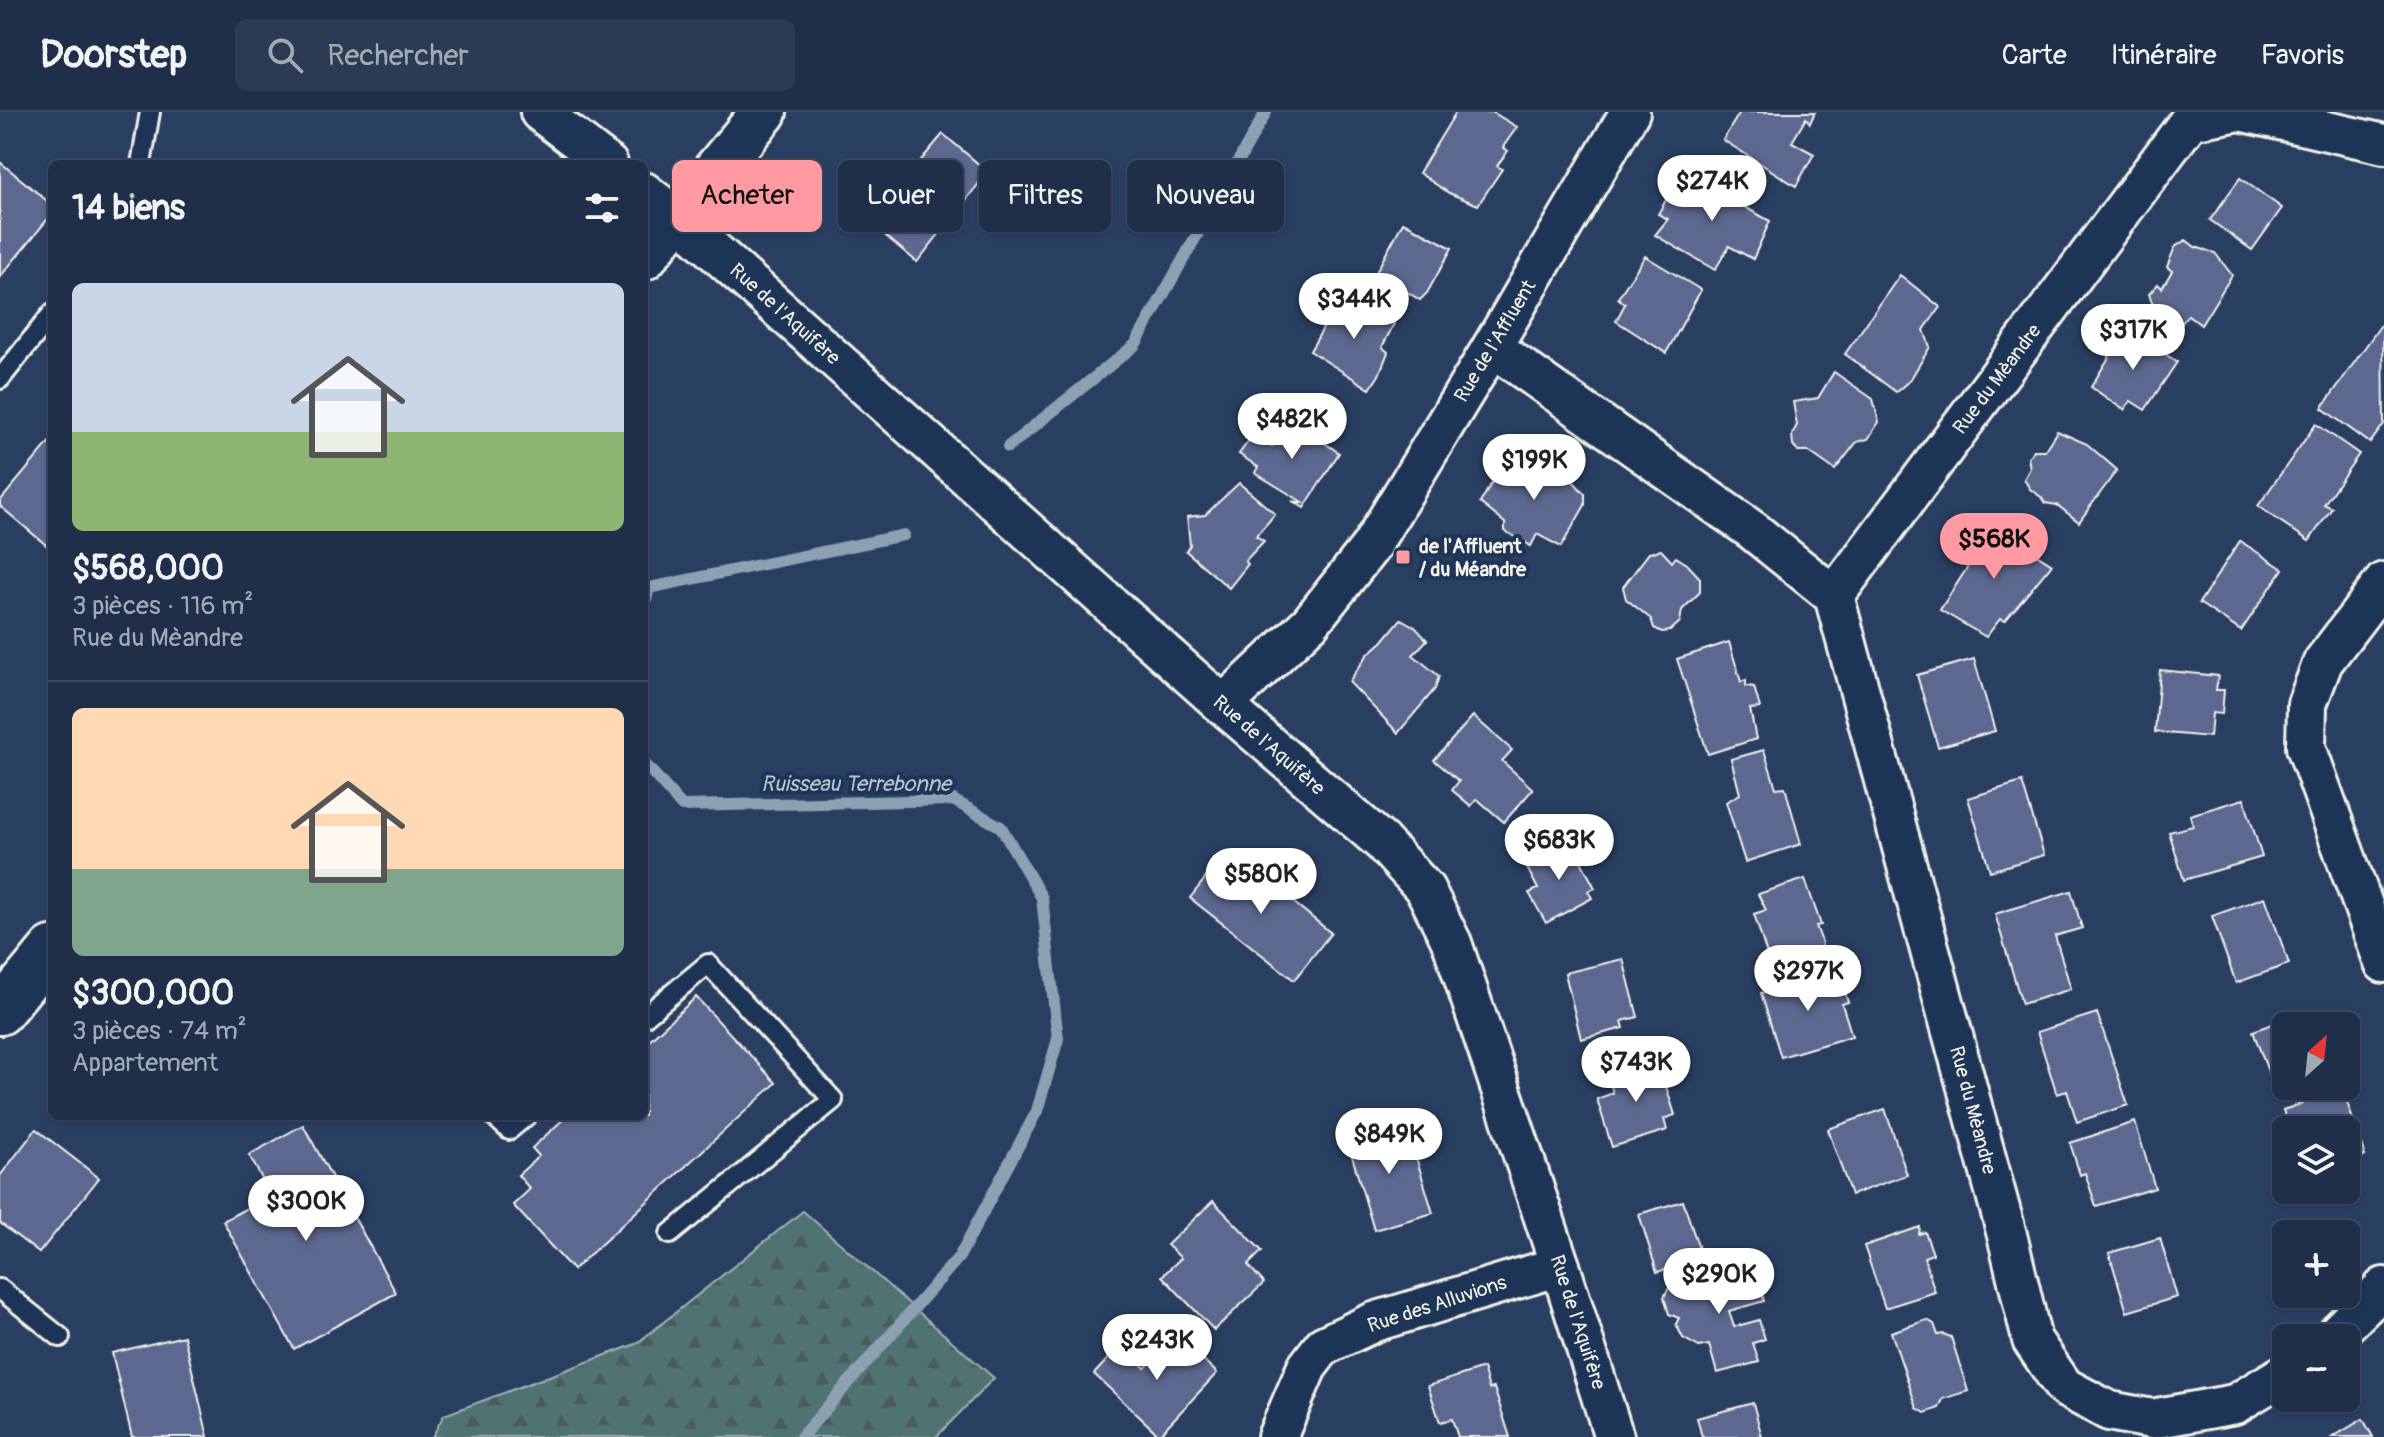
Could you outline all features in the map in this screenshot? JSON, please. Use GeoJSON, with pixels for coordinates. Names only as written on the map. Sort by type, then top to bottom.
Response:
{"type":"FeatureCollection","features":[{"type":"Feature","properties":{"kind":"main road"},"geometry":{"type":"LineString","coordinates":[[648,245],[661,205],[764,112]]}},
{"type":"Feature","properties":{"kind":"main road"},"geometry":{"type":"LineString","coordinates":[[0,1012],[48,961]]}},
{"type":"Feature","properties":{"kind":"street"},"geometry":{"type":"LineString","coordinates":[[540,112],[603,160]]}},
{"type":"Feature","properties":{"kind":"street","name":"Rue de l'Affluent"},"geometry":{"type":"LineString","coordinates":[[1223,705],[1310,623],[1371,546],[1630,112]]}},
{"type":"Feature","properties":{"kind":"street","name":"Rue du Mèandre"},"geometry":{"type":"LineString","coordinates":[[2234,112],[2190,120],[1834,596],[2003,1220],[2032,1340],[2064,1387],[2109,1411],[2152,1419],[2235,1404],[2272,1382]]}},
{"type":"Feature","properties":{"kind":"street"},"geometry":{"type":"LineString","coordinates":[[2244,112],[2384,144]]}},
{"type":"Feature","properties":{"kind":"street","name":"Rue de l'Aquifère"},"geometry":{"type":"LineString","coordinates":[[661,205],[1223,705],[1382,842],[1425,889],[1452,943],[1614,1437]]}},
{"type":"Feature","properties":{"kind":"street"},"geometry":{"type":"LineString","coordinates":[[1492,347],[1752,530],[1834,596]]}},
{"type":"Feature","properties":{"kind":"street"},"geometry":{"type":"LineString","coordinates":[[2384,582],[2323,662],[2307,704],[2306,747],[2384,963]]}},
{"type":"Feature","properties":{"kind":"street","name":"Rue des Alluvions"},"geometry":{"type":"LineString","coordinates":[[1277,1437],[1307,1367],[1323,1346],[1374,1322],[1560,1266]]}},
{"type":"Feature","properties":{"kind":"street"},"geometry":{"type":"LineString","coordinates":[[2346,1324],[2384,1287]]}},
{"type":"Feature","properties":{"kind":"lane"},"geometry":{"type":"LineString","coordinates":[[142,160],[150,112]]}},
{"type":"Feature","properties":{"kind":"lane"},"geometry":{"type":"LineString","coordinates":[[0,379],[48,319]]}},
{"type":"Feature","properties":{"kind":"lane"},"geometry":{"type":"LineString","coordinates":[[648,1014],[708,964],[833,1100],[670,1234]]}},
{"type":"Feature","properties":{"kind":"lane"},"geometry":{"type":"LineString","coordinates":[[498,1120],[509,1130],[521,1120]]}},
{"type":"Feature","properties":{"kind":"lane"},"geometry":{"type":"LineString","coordinates":[[0,1289],[60,1337]]}},
{"type":"Feature","properties":{"kind":"green space"},"geometry":{"type":"Polygon","coordinates":[[[803,1211],[994,1378],[936,1437],[432,1437],[444,1415],[636,1344],[803,1211]]]}},
{"type":"Feature","properties":{"kind":"building"},"geometry":{"type":"Polygon","coordinates":[[[1456,112],[1492,112],[1517,127],[1503,147],[1508,151],[1497,166],[1502,169],[1478,205],[1449,193],[1419,173],[1456,112]]]}},
{"type":"Feature","properties":{"kind":"building"},"geometry":{"type":"Polygon","coordinates":[[[1740,112],[1815,112],[1810,123],[1806,118],[1792,142],[1814,154],[1796,186],[1723,140],[1740,112]]]}},
{"type":"Feature","properties":{"kind":"building"},"geometry":{"type":"Polygon","coordinates":[[[943,134],[979,164],[979,183],[963,204],[963,160],[921,160],[943,134]]]}},
{"type":"Feature","properties":{"kind":"building"},"geometry":{"type":"Polygon","coordinates":[[[0,162],[48,202],[48,219],[0,277],[0,162]]]}},
{"type":"Feature","properties":{"kind":"building"},"geometry":{"type":"Polygon","coordinates":[[[1716,168],[1740,182],[1730,199],[1770,221],[1753,259],[1729,246],[1715,270],[1655,235],[1668,219],[1658,214],[1670,193],[1688,202],[1693,193],[1705,187],[1716,168]]]}},
{"type":"Feature","properties":{"kind":"building"},"geometry":{"type":"Polygon","coordinates":[[[2240,178],[2282,208],[2252,250],[2210,220],[2240,178]]]}},
{"type":"Feature","properties":{"kind":"building"},"geometry":{"type":"Polygon","coordinates":[[[1403,222],[1452,248],[1420,300],[1404,290],[1402,295],[1373,278],[1403,222]]]}},
{"type":"Feature","properties":{"kind":"building"},"geometry":{"type":"Polygon","coordinates":[[[881,232],[941,232],[917,262],[881,232]]]}},
{"type":"Feature","properties":{"kind":"building"},"geometry":{"type":"Polygon","coordinates":[[[2186,240],[2195,247],[2215,253],[2232,275],[2201,325],[2188,315],[2181,324],[2152,303],[2149,294],[2158,284],[2162,288],[2172,271],[2167,267],[2175,247],[2186,240]]]}},
{"type":"Feature","properties":{"kind":"building"},"geometry":{"type":"Polygon","coordinates":[[[1645,256],[1701,290],[1666,353],[1616,321],[1625,304],[1618,298],[1645,256]]]}},
{"type":"Feature","properties":{"kind":"building"},"geometry":{"type":"Polygon","coordinates":[[[1900,275],[1940,307],[1924,330],[1930,347],[1910,380],[1896,392],[1845,354],[1900,275]]]}},
{"type":"Feature","properties":{"kind":"building"},"geometry":{"type":"Polygon","coordinates":[[[1342,295],[1394,324],[1382,347],[1388,352],[1370,389],[1310,351],[1342,295]]]}},
{"type":"Feature","properties":{"kind":"building"},"geometry":{"type":"Polygon","coordinates":[[[2383,322],[2384,424],[2370,443],[2322,408],[2383,322]]]}},
{"type":"Feature","properties":{"kind":"building"},"geometry":{"type":"Polygon","coordinates":[[[2132,332],[2177,362],[2145,410],[2131,401],[2124,410],[2091,387],[2111,354],[2110,347],[2120,334],[2132,332]]]}},
{"type":"Feature","properties":{"kind":"building"},"geometry":{"type":"Polygon","coordinates":[[[1834,372],[1873,399],[1879,422],[1868,439],[1857,442],[1835,470],[1808,451],[1798,451],[1793,445],[1792,435],[1797,425],[1793,402],[1818,398],[1834,372]]]}},
{"type":"Feature","properties":{"kind":"building"},"geometry":{"type":"Polygon","coordinates":[[[1291,419],[1339,453],[1304,508],[1292,501],[1304,503],[1255,473],[1258,467],[1239,454],[1253,435],[1272,446],[1291,419]]]}},
{"type":"Feature","properties":{"kind":"building"},"geometry":{"type":"Polygon","coordinates":[[[2316,424],[2359,454],[2324,504],[2332,508],[2309,541],[2258,506],[2316,424]]]}},
{"type":"Feature","properties":{"kind":"building"},"geometry":{"type":"Polygon","coordinates":[[[2057,431],[2087,444],[2117,470],[2079,522],[2057,505],[2045,503],[2024,479],[2030,468],[2028,457],[2034,450],[2045,450],[2057,431]]]}},
{"type":"Feature","properties":{"kind":"building"},"geometry":{"type":"Polygon","coordinates":[[[48,444],[48,547],[0,506],[0,501],[48,444]]]}},
{"type":"Feature","properties":{"kind":"building"},"geometry":{"type":"Polygon","coordinates":[[[1508,455],[1533,465],[1555,482],[1559,476],[1571,479],[1585,494],[1585,505],[1561,547],[1537,534],[1531,546],[1505,531],[1505,523],[1480,503],[1508,455]]]}},
{"type":"Feature","properties":{"kind":"building"},"geometry":{"type":"Polygon","coordinates":[[[1239,483],[1275,514],[1256,536],[1264,541],[1245,561],[1248,564],[1229,588],[1186,551],[1190,545],[1187,517],[1205,515],[1239,483]]]}},
{"type":"Feature","properties":{"kind":"building"},"geometry":{"type":"Polygon","coordinates":[[[1990,524],[2052,564],[2005,621],[2000,619],[1986,637],[1940,610],[1969,565],[1963,562],[1990,524]]]}},
{"type":"Feature","properties":{"kind":"building"},"geometry":{"type":"Polygon","coordinates":[[[2240,541],[2283,569],[2241,631],[2199,603],[2240,541]]]}},
{"type":"Feature","properties":{"kind":"building"},"geometry":{"type":"Polygon","coordinates":[[[1661,550],[1672,562],[1676,557],[1687,564],[1700,578],[1700,592],[1682,610],[1680,622],[1670,631],[1662,632],[1654,628],[1651,619],[1626,599],[1623,587],[1649,553],[1661,550]]]}},
{"type":"Feature","properties":{"kind":"building"},"geometry":{"type":"Polygon","coordinates":[[[1401,619],[1415,627],[1427,640],[1413,655],[1439,676],[1435,689],[1398,733],[1349,682],[1368,654],[1401,619]]]}},
{"type":"Feature","properties":{"kind":"building"},"geometry":{"type":"Polygon","coordinates":[[[1729,642],[1741,682],[1746,680],[1746,686],[1754,687],[1760,708],[1750,709],[1756,739],[1708,754],[1677,659],[1729,642]]]}},
{"type":"Feature","properties":{"kind":"building"},"geometry":{"type":"Polygon","coordinates":[[[1974,659],[1995,731],[1938,747],[1917,675],[1974,659]]]}},
{"type":"Feature","properties":{"kind":"building"},"geometry":{"type":"Polygon","coordinates":[[[2160,670],[2218,676],[2216,690],[2224,690],[2222,714],[2212,713],[2210,737],[2155,732],[2160,670]]]}},
{"type":"Feature","properties":{"kind":"building"},"geometry":{"type":"Polygon","coordinates":[[[1473,716],[1512,750],[1502,761],[1533,789],[1504,822],[1477,799],[1471,806],[1452,790],[1459,781],[1434,760],[1473,716]]]}},
{"type":"Feature","properties":{"kind":"building"},"geometry":{"type":"Polygon","coordinates":[[[1764,750],[1776,788],[1785,787],[1801,844],[1745,862],[1726,802],[1740,794],[1731,759],[1764,750]]]}},
{"type":"Feature","properties":{"kind":"building"},"geometry":{"type":"Polygon","coordinates":[[[2022,782],[2044,855],[1990,871],[1968,798],[2022,782]]]}},
{"type":"Feature","properties":{"kind":"building"},"geometry":{"type":"Polygon","coordinates":[[[2244,799],[2262,857],[2184,880],[2169,832],[2193,826],[2190,815],[2244,799]]]}},
{"type":"Feature","properties":{"kind":"building"},"geometry":{"type":"Polygon","coordinates":[[[1570,840],[1595,888],[1588,891],[1592,898],[1546,923],[1529,893],[1538,889],[1525,864],[1570,840]]]}},
{"type":"Feature","properties":{"kind":"building"},"geometry":{"type":"Polygon","coordinates":[[[1226,852],[1276,891],[1281,885],[1295,896],[1292,901],[1331,933],[1294,980],[1190,898],[1226,852]]]}},
{"type":"Feature","properties":{"kind":"building"},"geometry":{"type":"Polygon","coordinates":[[[1805,879],[1821,925],[1816,926],[1822,942],[1820,957],[1772,970],[1754,914],[1766,910],[1758,894],[1805,879]]]}},
{"type":"Feature","properties":{"kind":"building"},"geometry":{"type":"Polygon","coordinates":[[[2071,891],[2082,928],[2055,936],[2071,989],[2022,1004],[1995,914],[2071,891]]]}},
{"type":"Feature","properties":{"kind":"building"},"geometry":{"type":"Polygon","coordinates":[[[2265,897],[2289,964],[2236,983],[2212,916],[2265,897]]]}},
{"type":"Feature","properties":{"kind":"building"},"geometry":{"type":"Polygon","coordinates":[[[1623,959],[1638,1017],[1622,1021],[1624,1028],[1581,1039],[1565,973],[1623,959]]]}},
{"type":"Feature","properties":{"kind":"building"},"geometry":{"type":"Polygon","coordinates":[[[1838,970],[1848,1002],[1842,1004],[1852,1036],[1781,1057],[1761,993],[1838,970]]]}},
{"type":"Feature","properties":{"kind":"building"},"geometry":{"type":"Polygon","coordinates":[[[696,997],[776,1083],[573,1270],[513,1205],[530,1189],[518,1175],[539,1156],[532,1148],[563,1120],[648,1120],[648,1041],[696,997]]]}},
{"type":"Feature","properties":{"kind":"building"},"geometry":{"type":"Polygon","coordinates":[[[2097,1013],[2128,1105],[2077,1122],[2067,1091],[2057,1094],[2037,1032],[2097,1013]]]}},
{"type":"Feature","properties":{"kind":"building"},"geometry":{"type":"Polygon","coordinates":[[[2272,1024],[2272,1082],[2253,1031],[2272,1024]]]}},
{"type":"Feature","properties":{"kind":"building"},"geometry":{"type":"Polygon","coordinates":[[[1658,1061],[1675,1115],[1664,1119],[1667,1130],[1612,1147],[1597,1099],[1613,1093],[1608,1076],[1658,1061]]]}},
{"type":"Feature","properties":{"kind":"building"},"geometry":{"type":"Polygon","coordinates":[[[2313,1100],[2346,1100],[2352,1116],[2285,1116],[2283,1110],[2313,1100]]]}},
{"type":"Feature","properties":{"kind":"building"},"geometry":{"type":"Polygon","coordinates":[[[1885,1109],[1907,1175],[1851,1195],[1828,1129],[1885,1109]]]}},
{"type":"Feature","properties":{"kind":"building"},"geometry":{"type":"Polygon","coordinates":[[[1395,1121],[1404,1150],[1413,1147],[1433,1213],[1374,1230],[1346,1136],[1395,1121]]]}},
{"type":"Feature","properties":{"kind":"building"},"geometry":{"type":"Polygon","coordinates":[[[2135,1122],[2155,1188],[2096,1206],[2085,1173],[2080,1175],[2070,1143],[2135,1122]]]}},
{"type":"Feature","properties":{"kind":"building"},"geometry":{"type":"Polygon","coordinates":[[[303,1125],[396,1293],[294,1349],[223,1221],[271,1195],[249,1155],[303,1125]]]}},
{"type":"Feature","properties":{"kind":"building"},"geometry":{"type":"Polygon","coordinates":[[[36,1129],[99,1178],[39,1253],[0,1223],[0,1176],[36,1129]]]}},
{"type":"Feature","properties":{"kind":"building"},"geometry":{"type":"Polygon","coordinates":[[[2360,1141],[2365,1156],[2360,1158],[2360,1141]]]}},
{"type":"Feature","properties":{"kind":"building"},"geometry":{"type":"Polygon","coordinates":[[[1213,1201],[1262,1251],[1248,1265],[1264,1283],[1214,1330],[1162,1276],[1181,1258],[1167,1245],[1213,1201]]]}},
{"type":"Feature","properties":{"kind":"building"},"geometry":{"type":"Polygon","coordinates":[[[1683,1201],[1702,1258],[1657,1272],[1639,1214],[1683,1201]]]}},
{"type":"Feature","properties":{"kind":"building"},"geometry":{"type":"Polygon","coordinates":[[[1920,1227],[1919,1234],[1925,1232],[1933,1254],[1924,1257],[1935,1292],[1885,1308],[1864,1246],[1920,1227]]]}},
{"type":"Feature","properties":{"kind":"building"},"geometry":{"type":"Polygon","coordinates":[[[2160,1238],[2177,1297],[2127,1312],[2109,1253],[2160,1238]]]}},
{"type":"Feature","properties":{"kind":"building"},"geometry":{"type":"Polygon","coordinates":[[[1754,1264],[1764,1301],[1729,1311],[1734,1327],[1759,1320],[1765,1339],[1753,1343],[1759,1362],[1717,1373],[1709,1345],[1699,1347],[1683,1338],[1676,1324],[1679,1318],[1669,1314],[1664,1297],[1668,1289],[1754,1264]]]}},
{"type":"Feature","properties":{"kind":"building"},"geometry":{"type":"Polygon","coordinates":[[[1927,1320],[1934,1324],[1938,1335],[1951,1337],[1968,1391],[1943,1399],[1939,1408],[1925,1413],[1917,1408],[1891,1332],[1927,1320]]]}},
{"type":"Feature","properties":{"kind":"building"},"geometry":{"type":"Polygon","coordinates":[[[1177,1335],[1217,1373],[1159,1435],[1094,1374],[1121,1345],[1145,1368],[1177,1335]]]}},
{"type":"Feature","properties":{"kind":"building"},"geometry":{"type":"Polygon","coordinates":[[[184,1336],[208,1437],[132,1437],[112,1353],[184,1336]]]}},
{"type":"Feature","properties":{"kind":"building"},"geometry":{"type":"Polygon","coordinates":[[[1483,1368],[1489,1389],[1494,1388],[1510,1437],[1458,1437],[1452,1419],[1440,1422],[1428,1386],[1483,1368]]]}},
{"type":"Feature","properties":{"kind":"building"},"geometry":{"type":"Polygon","coordinates":[[[1753,1403],[1762,1437],[1702,1437],[1697,1418],[1753,1403]]]}},
{"type":"Feature","properties":{"kind":"building"},"geometry":{"type":"Polygon","coordinates":[[[2363,1419],[2373,1437],[2333,1437],[2363,1419]]]}},
{"type":"Feature","properties":{"kind":"waterway","name":"Ruisseau Terrebonne"},"geometry":{"type":"LineString","coordinates":[[1008,447],[1135,345],[1266,112]]}},
{"type":"Feature","properties":{"kind":"waterway","name":"Ruisseau Terrebonne"},"geometry":{"type":"LineString","coordinates":[[648,592],[649,588],[904,535]]}},
{"type":"Feature","properties":{"kind":"waterway","name":"Ruisseau Terrebonne"},"geometry":{"type":"LineString","coordinates":[[648,768],[682,806],[953,800],[1001,827],[1042,898],[1058,1039],[1037,1111],[959,1257],[801,1437]]}},
{"type":"Feature","properties":{"kind":"place","name":"de l'Affluent / du Méandre"},"geometry":{"type":"Point","coordinates":[1403,557]}}]}
